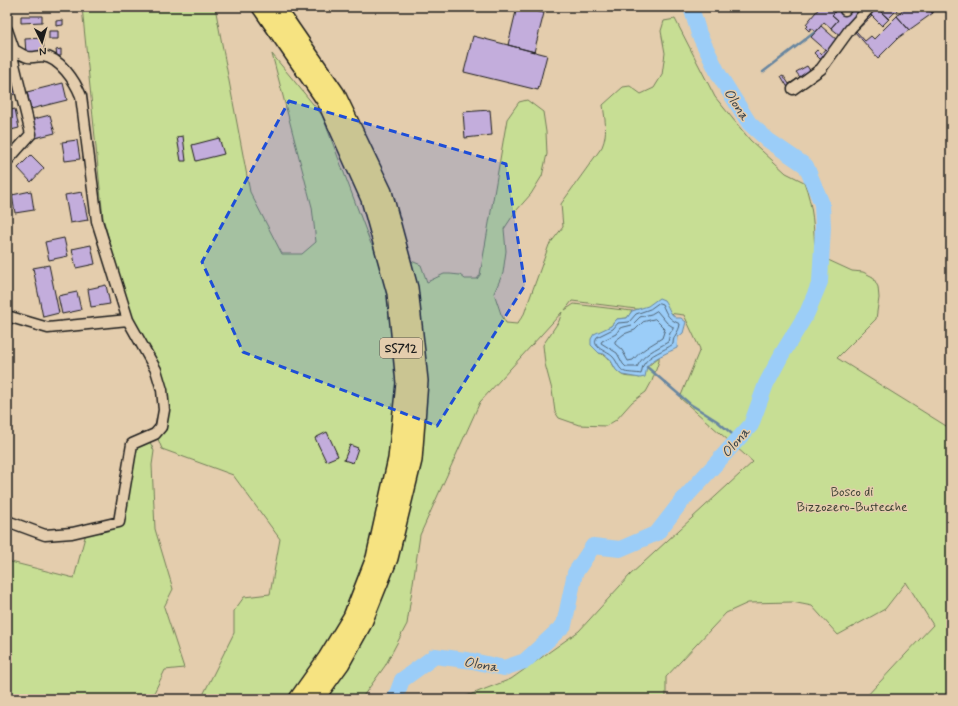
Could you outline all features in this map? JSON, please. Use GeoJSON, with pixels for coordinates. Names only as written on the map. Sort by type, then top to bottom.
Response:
{"type":"FeatureCollection","features":[{"type":"Feature","properties":{"kind":"highway","name":"SS712"},"geometry":{"type":"LineString","coordinates":[[261,7],[326,101],[370,199],[396,293],[405,383],[397,459],[375,558],[352,617],[327,658],[298,699]]}},
{"type":"Feature","properties":{"kind":"highway","name":"SS712"},"geometry":{"type":"LineString","coordinates":[[276,7],[336,94],[384,192],[409,288],[419,381],[413,460],[389,558],[362,625],[341,663],[316,699]]}},
{"type":"Feature","properties":{"kind":"street"},"geometry":{"type":"LineString","coordinates":[[793,89],[821,70],[850,29],[870,7]]}},
{"type":"Feature","properties":{"kind":"street"},"geometry":{"type":"LineString","coordinates":[[7,30],[14,50],[12,56],[31,134],[7,161]]}},
{"type":"Feature","properties":{"kind":"street"},"geometry":{"type":"LineString","coordinates":[[7,521],[45,535],[72,533],[119,522],[132,444],[154,434],[161,427],[164,410],[162,390],[156,370],[128,320],[97,221],[80,96],[77,85],[70,74],[52,59],[44,56],[28,57],[14,50]]}},
{"type":"Feature","properties":{"kind":"street"},"geometry":{"type":"LineString","coordinates":[[7,316],[48,328],[128,320]]}},
{"type":"Feature","properties":{"kind":"highlighted area"},"geometry":{"type":"Polygon","coordinates":[[[289,101],[506,164],[525,285],[437,426],[243,352],[202,262],[289,101]]]}},
{"type":"Feature","properties":{"kind":"green space","name":"Bosco di Bizzozero-Bustecche"},"geometry":{"type":"Polygon","coordinates":[[[82,7],[215,7],[250,192],[282,254],[302,254],[316,242],[312,207],[272,54],[322,115],[371,244],[421,265],[427,282],[444,274],[460,275],[465,279],[477,279],[480,275],[507,119],[519,102],[527,100],[543,112],[547,154],[542,176],[531,194],[516,211],[504,229],[506,251],[503,273],[494,293],[501,314],[506,323],[517,324],[524,314],[549,245],[563,227],[561,204],[602,147],[604,142],[605,121],[603,105],[623,87],[630,86],[641,94],[654,88],[662,75],[665,53],[661,31],[664,21],[675,19],[715,97],[750,140],[786,173],[804,182],[811,208],[815,254],[852,271],[863,272],[873,277],[878,287],[879,298],[876,319],[837,358],[951,429],[951,699],[864,699],[933,625],[906,582],[885,609],[838,635],[812,606],[792,602],[748,603],[726,613],[666,677],[666,699],[459,699],[511,679],[579,631],[630,575],[753,462],[680,398],[700,349],[684,315],[572,301],[565,310],[574,304],[632,311],[627,318],[617,319],[611,326],[604,330],[599,353],[610,360],[618,372],[622,375],[640,378],[647,367],[659,357],[652,381],[646,392],[632,402],[616,420],[606,426],[579,425],[559,418],[555,412],[552,390],[545,364],[543,345],[559,321],[562,312],[480,402],[420,535],[407,624],[385,666],[361,699],[201,699],[234,633],[234,611],[244,597],[270,594],[280,539],[233,475],[162,449],[158,439],[163,430],[165,390],[130,316],[103,218],[82,7]]]}},
{"type":"Feature","properties":{"kind":"green space"},"geometry":{"type":"Polygon","coordinates":[[[150,442],[154,451],[152,465],[155,529],[173,589],[164,607],[184,668],[165,670],[151,699],[7,699],[7,561],[74,578],[86,533],[115,527],[125,521],[135,448],[150,442]]]}},
{"type":"Feature","properties":{"kind":"water"},"geometry":{"type":"Polygon","coordinates":[[[659,298],[664,300],[670,312],[676,318],[681,318],[686,322],[683,333],[678,337],[677,348],[652,361],[647,367],[645,377],[640,378],[622,375],[616,370],[610,359],[604,354],[599,353],[591,345],[591,339],[594,334],[611,326],[617,319],[627,318],[632,311],[648,306],[659,298]]]}},
{"type":"Feature","properties":{"kind":"building"},"geometry":{"type":"Polygon","coordinates":[[[517,7],[544,13],[534,52],[508,45],[517,7]]]}},
{"type":"Feature","properties":{"kind":"building"},"geometry":{"type":"Polygon","coordinates":[[[820,7],[828,7],[835,12],[832,15],[838,20],[831,28],[824,22],[816,32],[811,28],[809,31],[806,28],[808,26],[806,24],[820,7]]]}},
{"type":"Feature","properties":{"kind":"building"},"geometry":{"type":"Polygon","coordinates":[[[828,7],[837,7],[844,12],[850,7],[864,7],[841,36],[831,28],[838,20],[832,15],[835,12],[828,7]]]}},
{"type":"Feature","properties":{"kind":"building"},"geometry":{"type":"Polygon","coordinates":[[[872,7],[881,7],[879,10],[889,19],[882,26],[867,11],[872,7]]]}},
{"type":"Feature","properties":{"kind":"building"},"geometry":{"type":"Polygon","coordinates":[[[881,7],[900,7],[888,19],[879,10],[881,7]]]}},
{"type":"Feature","properties":{"kind":"building"},"geometry":{"type":"Polygon","coordinates":[[[905,7],[923,7],[933,13],[909,30],[897,16],[905,7]]]}},
{"type":"Feature","properties":{"kind":"building"},"geometry":{"type":"Polygon","coordinates":[[[923,7],[936,7],[933,13],[923,7]]]}},
{"type":"Feature","properties":{"kind":"building"},"geometry":{"type":"Polygon","coordinates":[[[871,15],[872,16],[856,31],[865,41],[871,36],[874,39],[897,16],[909,30],[898,38],[878,58],[854,31],[871,15]]]}},
{"type":"Feature","properties":{"kind":"building"},"geometry":{"type":"Polygon","coordinates":[[[21,16],[42,16],[42,22],[21,23],[21,16]]]}},
{"type":"Feature","properties":{"kind":"building"},"geometry":{"type":"Polygon","coordinates":[[[63,20],[63,25],[56,26],[56,21],[63,20]]]}},
{"type":"Feature","properties":{"kind":"building"},"geometry":{"type":"Polygon","coordinates":[[[821,26],[837,40],[827,51],[811,37],[821,26]]]}},
{"type":"Feature","properties":{"kind":"building"},"geometry":{"type":"Polygon","coordinates":[[[49,31],[58,31],[58,39],[49,39],[49,31]]]}},
{"type":"Feature","properties":{"kind":"building"},"geometry":{"type":"Polygon","coordinates":[[[473,36],[547,55],[538,90],[464,72],[473,36]]]}},
{"type":"Feature","properties":{"kind":"building"},"geometry":{"type":"Polygon","coordinates":[[[43,38],[44,52],[26,54],[25,39],[43,38]]]}},
{"type":"Feature","properties":{"kind":"building"},"geometry":{"type":"Polygon","coordinates":[[[61,49],[61,56],[57,56],[56,50],[61,49]]]}},
{"type":"Feature","properties":{"kind":"building"},"geometry":{"type":"Polygon","coordinates":[[[825,49],[828,52],[822,59],[814,53],[817,50],[821,54],[825,49]]]}},
{"type":"Feature","properties":{"kind":"building"},"geometry":{"type":"Polygon","coordinates":[[[807,66],[811,72],[790,91],[781,76],[783,75],[789,84],[800,77],[796,72],[807,66]]]}},
{"type":"Feature","properties":{"kind":"building"},"geometry":{"type":"Polygon","coordinates":[[[14,73],[19,93],[7,96],[7,75],[14,73]]]}},
{"type":"Feature","properties":{"kind":"building"},"geometry":{"type":"Polygon","coordinates":[[[63,83],[67,100],[31,109],[27,92],[63,83]]]}},
{"type":"Feature","properties":{"kind":"building"},"geometry":{"type":"Polygon","coordinates":[[[15,109],[19,128],[7,131],[7,111],[15,109]]]}},
{"type":"Feature","properties":{"kind":"building"},"geometry":{"type":"Polygon","coordinates":[[[490,110],[492,135],[465,138],[463,112],[490,110]]]}},
{"type":"Feature","properties":{"kind":"building"},"geometry":{"type":"Polygon","coordinates":[[[50,115],[55,133],[35,138],[30,120],[50,115]]]}},
{"type":"Feature","properties":{"kind":"building"},"geometry":{"type":"Polygon","coordinates":[[[183,136],[186,161],[181,161],[177,137],[183,136]]]}},
{"type":"Feature","properties":{"kind":"building"},"geometry":{"type":"Polygon","coordinates":[[[219,138],[224,154],[196,161],[192,145],[219,138]]]}},
{"type":"Feature","properties":{"kind":"building"},"geometry":{"type":"Polygon","coordinates":[[[77,140],[80,159],[65,161],[62,142],[77,140]]]}},
{"type":"Feature","properties":{"kind":"building"},"geometry":{"type":"Polygon","coordinates":[[[31,155],[44,168],[31,182],[18,168],[31,155]]]}},
{"type":"Feature","properties":{"kind":"building"},"geometry":{"type":"Polygon","coordinates":[[[31,191],[34,210],[15,213],[12,195],[31,191]]]}},
{"type":"Feature","properties":{"kind":"building"},"geometry":{"type":"Polygon","coordinates":[[[82,192],[88,220],[70,223],[65,195],[82,192]]]}},
{"type":"Feature","properties":{"kind":"building"},"geometry":{"type":"Polygon","coordinates":[[[64,238],[68,256],[49,260],[45,242],[64,238]]]}},
{"type":"Feature","properties":{"kind":"building"},"geometry":{"type":"Polygon","coordinates":[[[91,245],[95,264],[76,268],[72,249],[91,245]]]}},
{"type":"Feature","properties":{"kind":"building"},"geometry":{"type":"Polygon","coordinates":[[[49,265],[59,313],[43,317],[33,268],[49,265]]]}},
{"type":"Feature","properties":{"kind":"building"},"geometry":{"type":"Polygon","coordinates":[[[106,285],[110,304],[91,307],[88,289],[106,285]]]}},
{"type":"Feature","properties":{"kind":"building"},"geometry":{"type":"Polygon","coordinates":[[[77,292],[81,310],[62,314],[58,296],[77,292]]]}},
{"type":"Feature","properties":{"kind":"building"},"geometry":{"type":"Polygon","coordinates":[[[327,432],[338,456],[326,461],[315,438],[327,432]]]}},
{"type":"Feature","properties":{"kind":"building"},"geometry":{"type":"Polygon","coordinates":[[[350,445],[358,448],[353,463],[344,460],[350,445]]]}},
{"type":"Feature","properties":{"kind":"waterway","name":"Olona"},"geometry":{"type":"LineString","coordinates":[[395,699],[402,680],[435,656],[473,661],[504,668],[525,661],[564,625],[575,573],[593,546],[620,549],[657,533],[681,502],[751,425],[766,384],[807,313],[820,282],[823,227],[822,204],[806,166],[768,140],[749,123],[719,75],[699,34],[691,7]]}},
{"type":"Feature","properties":{"kind":"waterway"},"geometry":{"type":"LineString","coordinates":[[763,72],[815,32]]}},
{"type":"Feature","properties":{"kind":"waterway"},"geometry":{"type":"LineString","coordinates":[[647,367],[690,404],[717,421],[738,439]]}}]}
